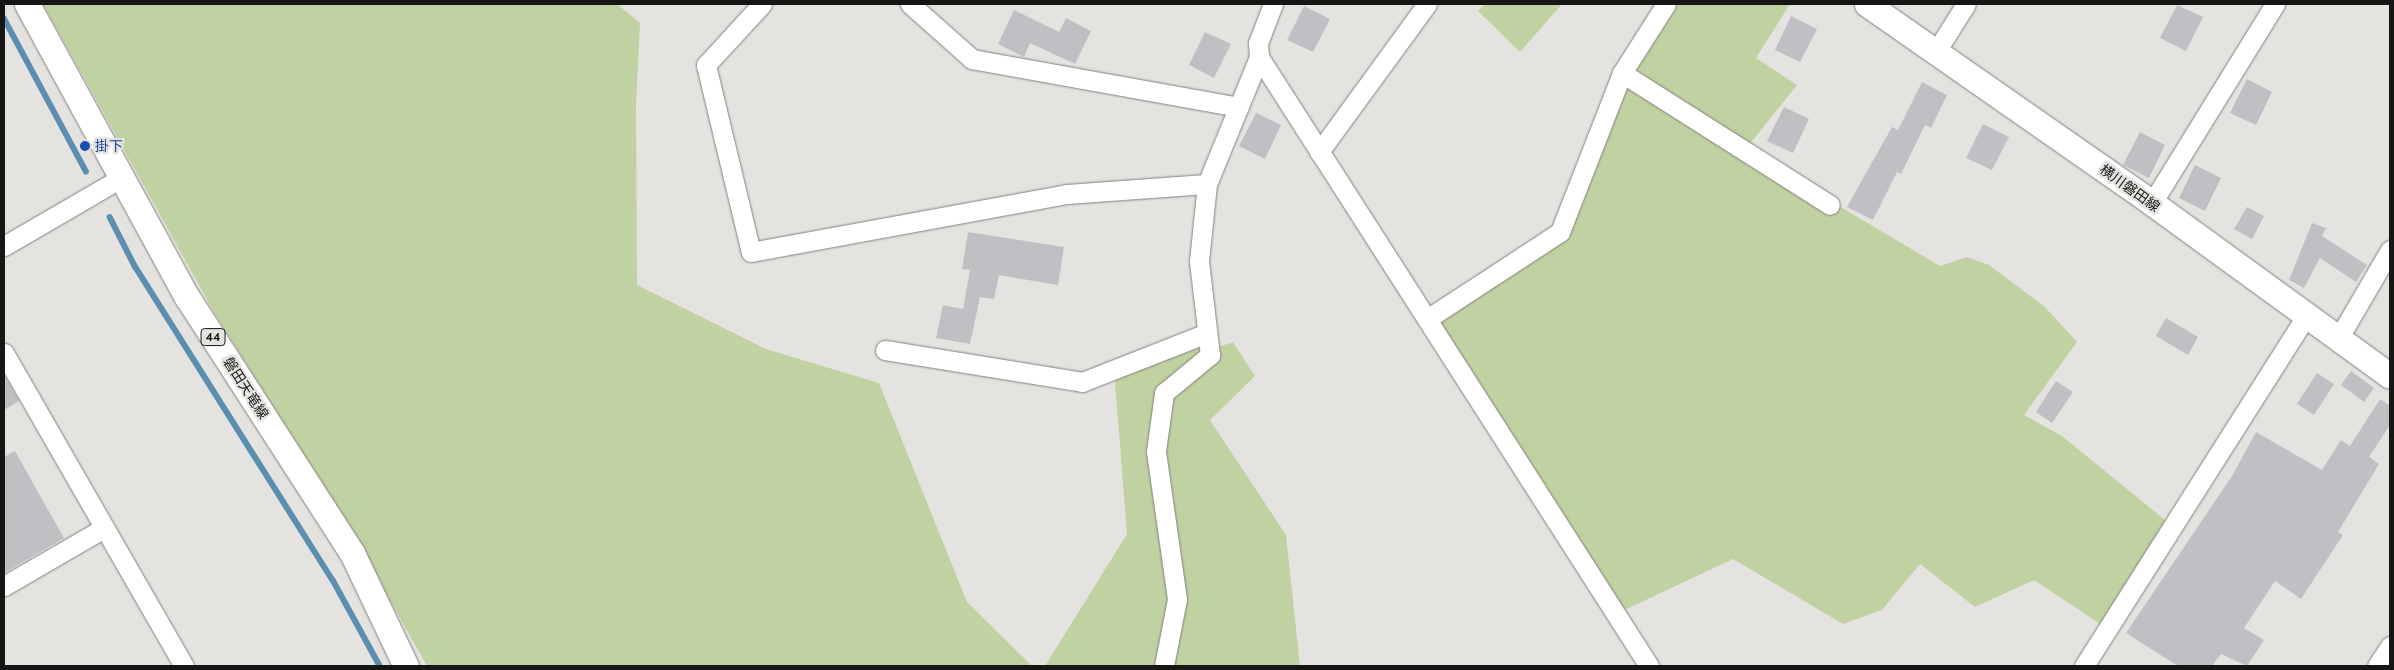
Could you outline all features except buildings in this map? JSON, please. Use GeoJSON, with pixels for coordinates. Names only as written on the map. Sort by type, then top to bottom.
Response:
{"type":"FeatureCollection","features":[{"type":"Feature","properties":{"kind":"main road","name":"磐田天竜線"},"geometry":{"type":"LineString","coordinates":[[27,4],[119,178],[187,297],[352,553],[406,666]]}},
{"type":"Feature","properties":{"kind":"main road","name":"横川磐田線"},"geometry":{"type":"LineString","coordinates":[[1867,4],[1938,50],[2152,202],[2390,376]]}},
{"type":"Feature","properties":{"kind":"street"},"geometry":{"type":"LineString","coordinates":[[762,4],[706,65],[751,252],[1066,194],[1207,184]]}},
{"type":"Feature","properties":{"kind":"street"},"geometry":{"type":"LineString","coordinates":[[910,4],[972,59],[1239,106]]}},
{"type":"Feature","properties":{"kind":"street"},"geometry":{"type":"LineString","coordinates":[[1164,666],[1177,599],[1156,451],[1164,393],[1210,355],[1199,261],[1207,184],[1259,57],[1258,43],[1273,4]]}},
{"type":"Feature","properties":{"kind":"street"},"geometry":{"type":"LineString","coordinates":[[1319,152],[1427,4]]}},
{"type":"Feature","properties":{"kind":"street"},"geometry":{"type":"LineString","coordinates":[[1427,319],[1560,232],[1622,73],[1666,4]]}},
{"type":"Feature","properties":{"kind":"street"},"geometry":{"type":"LineString","coordinates":[[1938,50],[1966,4]]}},
{"type":"Feature","properties":{"kind":"street"},"geometry":{"type":"LineString","coordinates":[[2152,202],[2275,4]]}},
{"type":"Feature","properties":{"kind":"street"},"geometry":{"type":"LineString","coordinates":[[1259,57],[1649,666]]}},
{"type":"Feature","properties":{"kind":"street"},"geometry":{"type":"LineString","coordinates":[[1622,73],[1830,205]]}},
{"type":"Feature","properties":{"kind":"street"},"geometry":{"type":"LineString","coordinates":[[4,246],[119,178]]}},
{"type":"Feature","properties":{"kind":"street"},"geometry":{"type":"LineString","coordinates":[[2338,339],[2390,250]]}},
{"type":"Feature","properties":{"kind":"street"},"geometry":{"type":"LineString","coordinates":[[2084,666],[2306,316]]}},
{"type":"Feature","properties":{"kind":"street"},"geometry":{"type":"LineString","coordinates":[[886,350],[1082,382],[1208,332]]}},
{"type":"Feature","properties":{"kind":"street"},"geometry":{"type":"LineString","coordinates":[[4,353],[184,666]]}},
{"type":"Feature","properties":{"kind":"street"},"geometry":{"type":"LineString","coordinates":[[4,586],[104,528]]}},
{"type":"Feature","properties":{"kind":"street"},"geometry":{"type":"LineString","coordinates":[[2377,666],[2390,646]]}},
{"type":"Feature","properties":{"kind":"green space"},"geometry":{"type":"Polygon","coordinates":[[[43,4],[617,4],[640,23],[636,104],[637,285],[766,349],[879,383],[967,602],[1032,666],[427,666],[344,519],[214,312],[43,4]]]}},
{"type":"Feature","properties":{"kind":"green space"},"geometry":{"type":"Polygon","coordinates":[[[1485,4],[1562,4],[1520,52],[1478,11],[1485,4]]]}},
{"type":"Feature","properties":{"kind":"green space"},"geometry":{"type":"Polygon","coordinates":[[[1674,4],[1790,4],[1756,58],[1797,85],[1745,150],[1940,266],[1967,257],[1989,265],[2045,307],[2077,342],[2024,415],[2062,436],[2181,533],[2155,554],[2108,629],[2034,580],[1975,607],[1920,564],[1882,610],[1843,624],[1733,559],[1616,614],[1460,371],[1435,314],[1540,255],[1622,73],[1733,142],[1635,69],[1674,4]]]}},
{"type":"Feature","properties":{"kind":"green space"},"geometry":{"type":"Polygon","coordinates":[[[1207,333],[1210,350],[1233,342],[1255,376],[1210,420],[1286,535],[1300,666],[1045,666],[1127,534],[1114,370],[1207,333]]]}},
{"type":"Feature","properties":{"kind":"waterway"},"geometry":{"type":"LineString","coordinates":[[4,18],[86,171]]}},
{"type":"Feature","properties":{"kind":"waterway"},"geometry":{"type":"LineString","coordinates":[[110,217],[135,266],[333,580],[380,666]]}},
{"type":"Feature","properties":{"kind":"place","name":"掛下"},"geometry":{"type":"Point","coordinates":[85,146]}}]}
